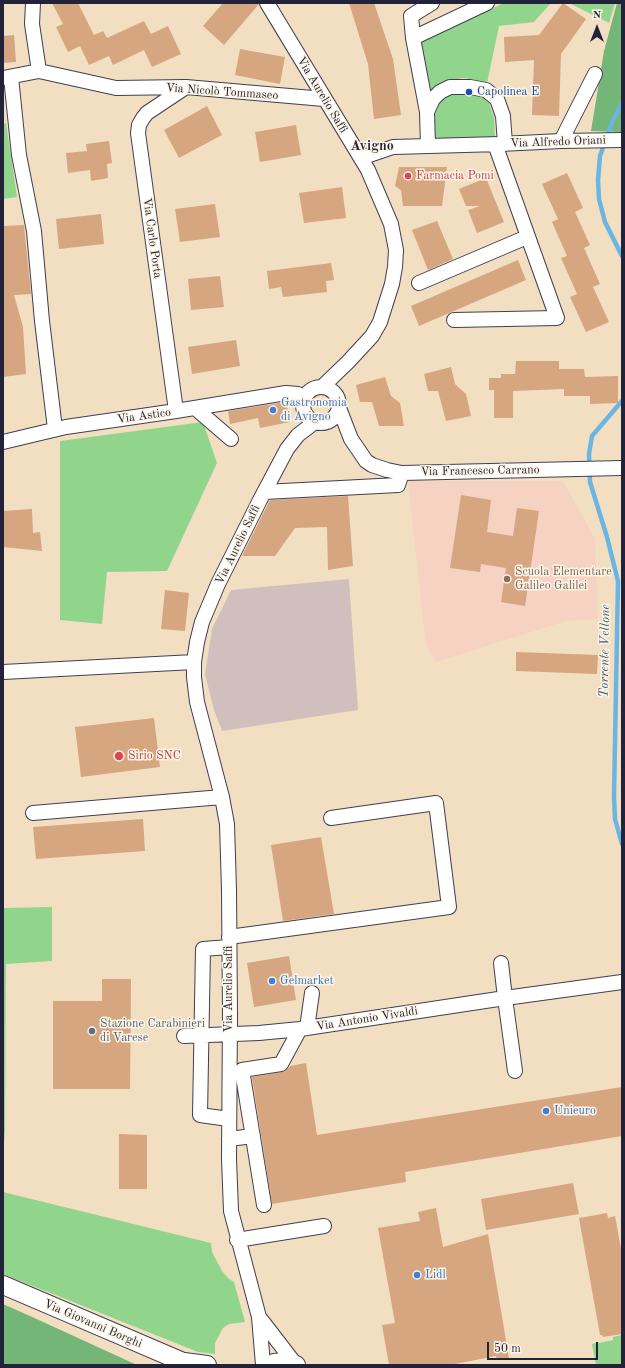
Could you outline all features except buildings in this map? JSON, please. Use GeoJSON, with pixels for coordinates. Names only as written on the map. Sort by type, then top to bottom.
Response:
{"type":"FeatureCollection","features":[{"type":"Feature","properties":{"kind":"main road","name":"Via Giovanni Borghi"},"geometry":{"type":"LineString","coordinates":[[3,1285],[187,1363],[207,1365]]}},
{"type":"Feature","properties":{"kind":"main road"},"geometry":{"type":"LineString","coordinates":[[269,1365],[285,1362],[296,1365]]}},
{"type":"Feature","properties":{"kind":"street"},"geometry":{"type":"LineString","coordinates":[[32,3],[32,24],[39,70]]}},
{"type":"Feature","properties":{"kind":"street","name":"Via Aurelio Saffi"},"geometry":{"type":"LineString","coordinates":[[267,3],[368,170],[391,224],[396,250],[395,267],[387,303],[380,322],[372,336],[348,362],[319,388],[306,395],[298,435]]}},
{"type":"Feature","properties":{"kind":"street"},"geometry":{"type":"LineString","coordinates":[[428,146],[426,112],[413,38],[411,16],[432,3]]}},
{"type":"Feature","properties":{"kind":"street"},"geometry":{"type":"LineString","coordinates":[[413,38],[487,3]]}},
{"type":"Feature","properties":{"kind":"street","name":"Via Nicolò Tommaseo"},"geometry":{"type":"LineString","coordinates":[[7,78],[39,70],[116,88],[186,87],[324,99]]}},
{"type":"Feature","properties":{"kind":"street"},"geometry":{"type":"LineString","coordinates":[[561,141],[596,74]]}},
{"type":"Feature","properties":{"kind":"street"},"geometry":{"type":"LineString","coordinates":[[7,78],[19,155],[34,231],[42,321],[55,429]]}},
{"type":"Feature","properties":{"kind":"street","name":"Via Carlo Porta"},"geometry":{"type":"LineString","coordinates":[[176,411],[138,133],[142,118],[147,113],[186,87]]}},
{"type":"Feature","properties":{"kind":"street"},"geometry":{"type":"LineString","coordinates":[[426,112],[433,99],[440,92],[450,87],[470,87],[486,90],[497,99],[503,116],[500,144]]}},
{"type":"Feature","properties":{"kind":"street","name":"Via Alfredo Oriani"},"geometry":{"type":"LineString","coordinates":[[360,158],[393,147],[621,140]]}},
{"type":"Feature","properties":{"kind":"street","name":"Via Alfredo Oriani"},"geometry":{"type":"LineString","coordinates":[[454,320],[557,318],[527,237],[500,144]]}},
{"type":"Feature","properties":{"kind":"street"},"geometry":{"type":"LineString","coordinates":[[419,283],[527,237]]}},
{"type":"Feature","properties":{"kind":"street","name":"Via Aurelio Saffi"},"geometry":{"type":"LineString","coordinates":[[263,1365],[259,1317],[230,1211],[228,853],[222,797],[197,702],[194,662],[197,642],[204,616],[218,584],[264,492],[287,449],[298,435],[318,422],[333,418],[348,362]]}},
{"type":"Feature","properties":{"kind":"street","name":"Via Astico"},"geometry":{"type":"LineString","coordinates":[[3,442],[66,426],[176,411],[286,393],[293,388],[305,386],[319,388]]}},
{"type":"Feature","properties":{"kind":"street"},"geometry":{"type":"LineString","coordinates":[[319,388],[333,392],[338,402]]}},
{"type":"Feature","properties":{"kind":"street"},"geometry":{"type":"LineString","coordinates":[[286,393],[298,394],[307,416],[318,422]]}},
{"type":"Feature","properties":{"kind":"street","name":"Via Francesco Carrano"},"geometry":{"type":"LineString","coordinates":[[338,402],[351,439],[366,461],[372,465],[387,470],[402,473],[622,468]]}},
{"type":"Feature","properties":{"kind":"street"},"geometry":{"type":"LineString","coordinates":[[195,408],[231,439]]}},
{"type":"Feature","properties":{"kind":"street","name":"Via Francesco Carrano"},"geometry":{"type":"LineString","coordinates":[[318,422],[351,439]]}},
{"type":"Feature","properties":{"kind":"street"},"geometry":{"type":"LineString","coordinates":[[264,492],[398,485],[402,473]]}},
{"type":"Feature","properties":{"kind":"street"},"geometry":{"type":"LineString","coordinates":[[3,672],[194,662]]}},
{"type":"Feature","properties":{"kind":"street"},"geometry":{"type":"LineString","coordinates":[[33,813],[222,797]]}},
{"type":"Feature","properties":{"kind":"street"},"geometry":{"type":"LineString","coordinates":[[229,1119],[200,1116],[203,949],[229,942],[449,907],[436,803],[331,818]]}},
{"type":"Feature","properties":{"kind":"street"},"geometry":{"type":"LineString","coordinates":[[501,963],[504,998],[515,1071]]}},
{"type":"Feature","properties":{"kind":"street","name":"Via Antonio Vivaldi"},"geometry":{"type":"LineString","coordinates":[[184,1036],[230,1035],[303,1029],[504,998],[622,982]]}},
{"type":"Feature","properties":{"kind":"street"},"geometry":{"type":"LineString","coordinates":[[264,1205],[242,1070],[281,1064],[303,1029],[312,993]]}},
{"type":"Feature","properties":{"kind":"street"},"geometry":{"type":"LineString","coordinates":[[229,1139],[253,1136]]}},
{"type":"Feature","properties":{"kind":"street"},"geometry":{"type":"LineString","coordinates":[[237,1240],[324,1226]]}},
{"type":"Feature","properties":{"kind":"street","name":"Via Aurelio Saffi"},"geometry":{"type":"LineString","coordinates":[[259,1317],[296,1365]]}},
{"type":"Feature","properties":{"kind":"shaded area","name":"Scuola Elementare Galileo Galilei"},"geometry":{"type":"Polygon","coordinates":[[[408,481],[563,481],[595,539],[598,619],[566,621],[436,662],[426,645],[408,481]]]}},
{"type":"Feature","properties":{"kind":"shaded area"},"geometry":{"type":"Polygon","coordinates":[[[349,579],[358,710],[222,731],[214,710],[205,674],[212,629],[231,590],[349,579]]]}},
{"type":"Feature","properties":{"kind":"green space"},"geometry":{"type":"Polygon","coordinates":[[[504,3],[551,3],[534,22],[499,26],[487,83],[464,78],[443,81],[428,92],[420,43],[504,3]]]}},
{"type":"Feature","properties":{"kind":"green space"},"geometry":{"type":"Polygon","coordinates":[[[569,3],[615,3],[609,23],[569,3]]]}},
{"type":"Feature","properties":{"kind":"green space"},"geometry":{"type":"Polygon","coordinates":[[[617,3],[622,3],[622,132],[591,131],[604,51],[617,3]]]}},
{"type":"Feature","properties":{"kind":"green space"},"geometry":{"type":"Polygon","coordinates":[[[447,93],[480,93],[489,103],[494,117],[495,139],[431,142],[431,116],[438,103],[447,93]]]}},
{"type":"Feature","properties":{"kind":"green space"},"geometry":{"type":"Polygon","coordinates":[[[6,123],[17,197],[3,199],[3,124],[6,123]]]}},
{"type":"Feature","properties":{"kind":"green space"},"geometry":{"type":"Polygon","coordinates":[[[203,422],[217,463],[167,571],[107,572],[102,624],[60,620],[60,441],[203,422]]]}},
{"type":"Feature","properties":{"kind":"green space"},"geometry":{"type":"Polygon","coordinates":[[[52,907],[52,961],[6,964],[5,1129],[3,1159],[3,908],[52,907]]]}},
{"type":"Feature","properties":{"kind":"green space"},"geometry":{"type":"Polygon","coordinates":[[[3,1192],[211,1243],[212,1252],[222,1271],[234,1282],[245,1322],[229,1324],[223,1328],[215,1343],[215,1354],[198,1352],[3,1274],[3,1192]]]}},
{"type":"Feature","properties":{"kind":"green space"},"geometry":{"type":"Polygon","coordinates":[[[3,1304],[30,1316],[137,1365],[3,1365],[3,1304]]]}},
{"type":"Feature","properties":{"kind":"green space"},"geometry":{"type":"Polygon","coordinates":[[[622,1335],[622,1365],[596,1365],[592,1344],[613,1340],[613,1337],[622,1335]]]}},
{"type":"Feature","properties":{"kind":"waterway","name":"Torrente Vellone"},"geometry":{"type":"LineString","coordinates":[[622,103],[612,122],[600,156],[598,180],[599,199],[605,222],[622,256]]}},
{"type":"Feature","properties":{"kind":"waterway","name":"Torrente Vellone"},"geometry":{"type":"LineString","coordinates":[[622,401],[592,436],[589,454],[590,482],[607,537],[618,581],[614,796],[615,819],[622,844]]}},
{"type":"Feature","properties":{"kind":"place","name":"Capolinea E"},"geometry":{"type":"Point","coordinates":[469,92]}},
{"type":"Feature","properties":{"kind":"place","name":"Farmacia Pomi"},"geometry":{"type":"Point","coordinates":[408,176]}},
{"type":"Feature","properties":{"kind":"place","name":"Gastronomia di Avigno"},"geometry":{"type":"Point","coordinates":[273,410]}},
{"type":"Feature","properties":{"kind":"place","name":"Scuola Elementare Galileo Galilei"},"geometry":{"type":"Point","coordinates":[507,579]}},
{"type":"Feature","properties":{"kind":"place","name":"Sirio SNC"},"geometry":{"type":"Point","coordinates":[119,756]}},
{"type":"Feature","properties":{"kind":"place","name":"Gelmarket"},"geometry":{"type":"Point","coordinates":[272,981]}},
{"type":"Feature","properties":{"kind":"place","name":"Stazione Carabinieri di Varese"},"geometry":{"type":"Point","coordinates":[92,1031]}},
{"type":"Feature","properties":{"kind":"place","name":"Unieuro"},"geometry":{"type":"Point","coordinates":[546,1111]}},
{"type":"Feature","properties":{"kind":"place","name":"Lidl"},"geometry":{"type":"Point","coordinates":[417,1275]}},
{"type":"Feature","properties":{"kind":"district","name":"Avigno"},"geometry":{"type":"Point","coordinates":[372,146]}}]}
